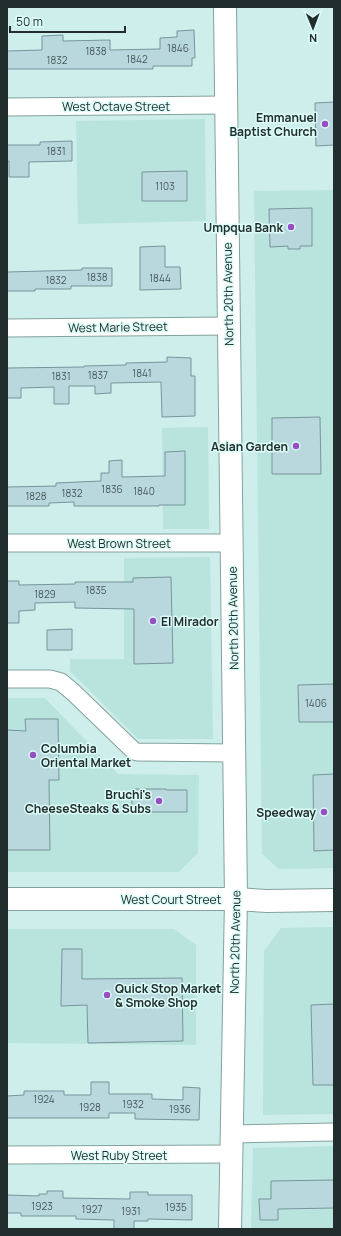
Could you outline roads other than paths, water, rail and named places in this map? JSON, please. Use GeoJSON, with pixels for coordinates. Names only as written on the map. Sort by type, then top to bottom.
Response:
{"type":"FeatureCollection","features":[{"type":"Feature","properties":{"kind":"main road","name":"North 20th Avenue"},"geometry":{"type":"LineString","coordinates":[[225,7],[236,898],[230,1229]]}},
{"type":"Feature","properties":{"kind":"main road","name":"West Court Street"},"geometry":{"type":"LineString","coordinates":[[7,899],[236,898],[267,901],[334,900]]}},
{"type":"Feature","properties":{"kind":"street","name":"West Octave Street"},"geometry":{"type":"LineString","coordinates":[[7,107],[226,105]]}},
{"type":"Feature","properties":{"kind":"street","name":"West Marie Street"},"geometry":{"type":"LineString","coordinates":[[7,328],[229,326]]}},
{"type":"Feature","properties":{"kind":"street","name":"West Brown Street"},"geometry":{"type":"LineString","coordinates":[[7,543],[232,543]]}},
{"type":"Feature","properties":{"kind":"street"},"geometry":{"type":"LineString","coordinates":[[7,679],[56,679],[74,693],[134,751],[137,752],[234,753]]}},
{"type":"Feature","properties":{"kind":"street","name":"West Ruby Street"},"geometry":{"type":"LineString","coordinates":[[7,1155],[232,1144],[334,1132]]}},
{"type":"Feature","properties":{"kind":"place","name":"Emmanuel Baptist Church"},"geometry":{"type":"Point","coordinates":[325,124]}},
{"type":"Feature","properties":{"kind":"place","name":"Umpqua Bank"},"geometry":{"type":"Point","coordinates":[291,227]}},
{"type":"Feature","properties":{"kind":"place","name":"Asian Garden"},"geometry":{"type":"Point","coordinates":[296,446]}},
{"type":"Feature","properties":{"kind":"place","name":"El Mirador"},"geometry":{"type":"Point","coordinates":[153,621]}},
{"type":"Feature","properties":{"kind":"place","name":"Columbia Oriental Market"},"geometry":{"type":"Point","coordinates":[33,755]}},
{"type":"Feature","properties":{"kind":"place","name":"Bruchi's CheeseSteaks & Subs"},"geometry":{"type":"Point","coordinates":[159,801]}},
{"type":"Feature","properties":{"kind":"place","name":"Speedway"},"geometry":{"type":"Point","coordinates":[324,812]}},
{"type":"Feature","properties":{"kind":"place","name":"Quick Stop Market & Smoke Shop"},"geometry":{"type":"Point","coordinates":[107,995]}}]}
